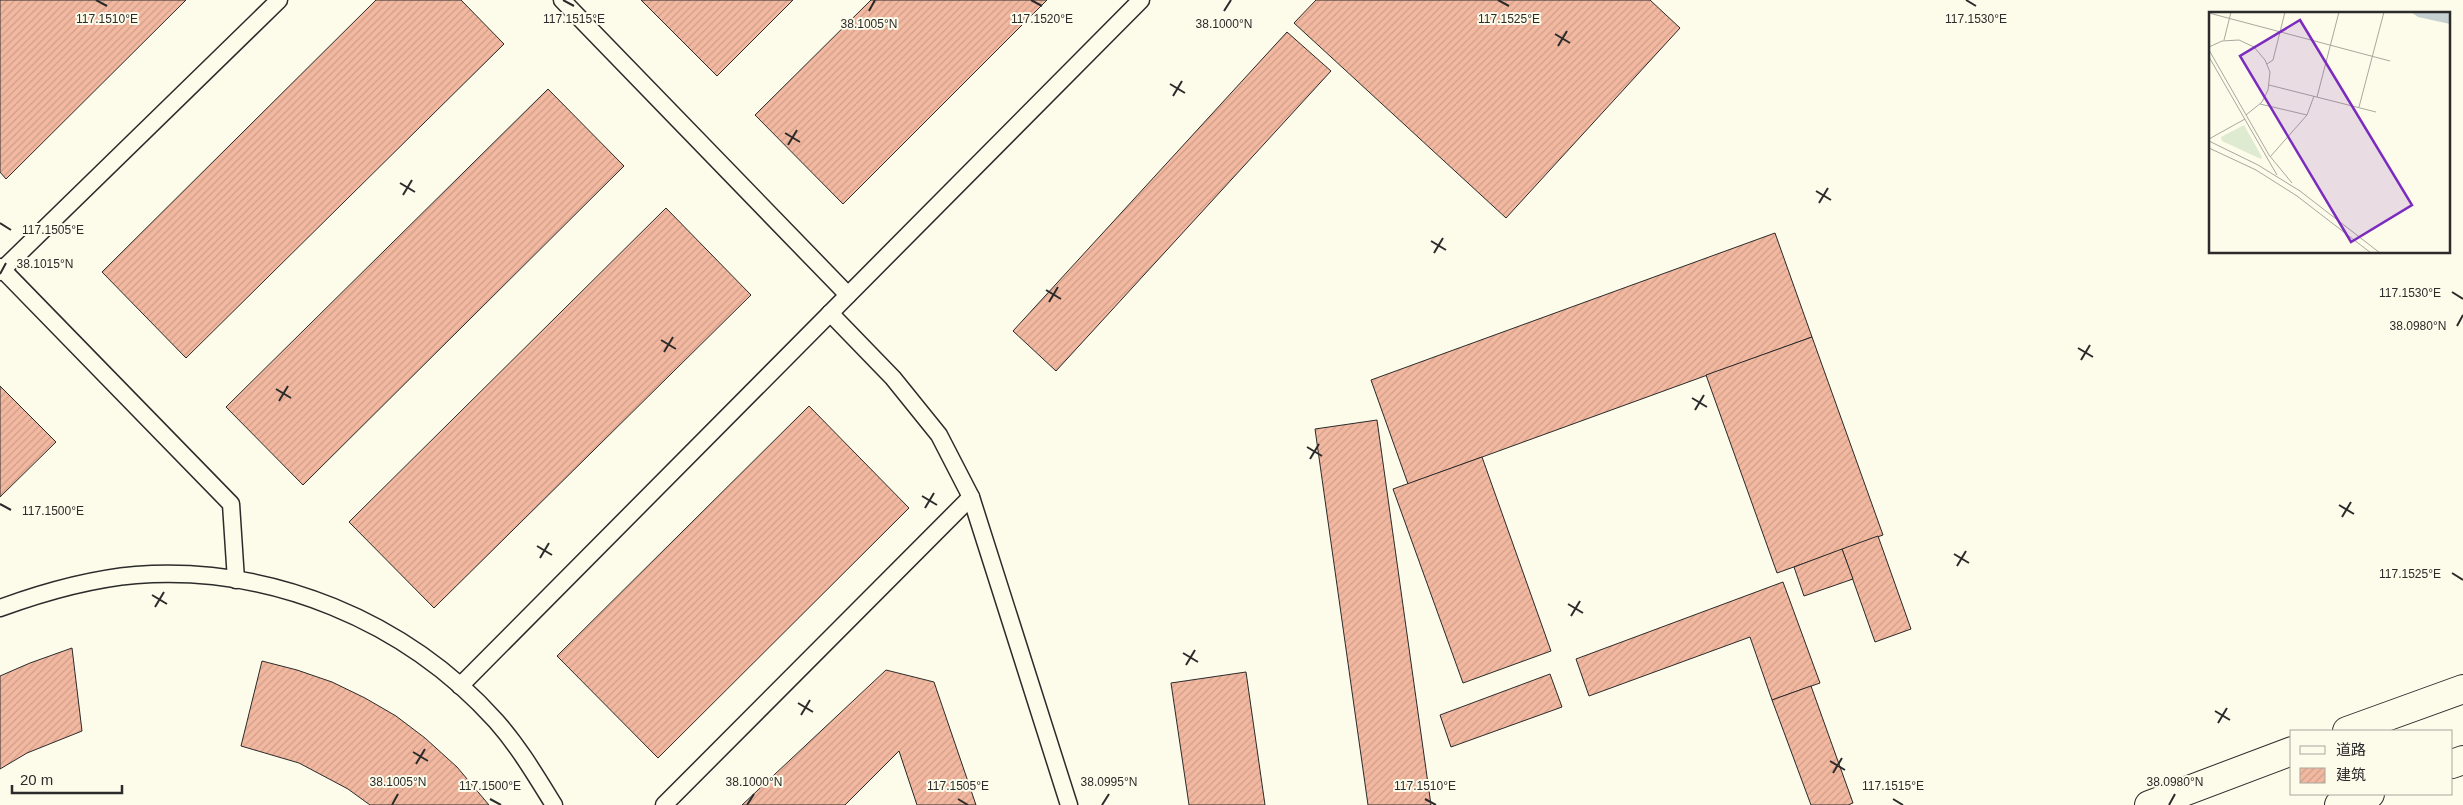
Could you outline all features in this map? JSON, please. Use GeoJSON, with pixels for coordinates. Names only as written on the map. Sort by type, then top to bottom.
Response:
{"type":"FeatureCollection","features":[{"type":"Feature","properties":{"kind":"main road"},"geometry":{"type":"LineString","coordinates":[[2350,730],[2463,689]]}},
{"type":"Feature","properties":{"kind":"main road"},"geometry":{"type":"LineString","coordinates":[[2149,805],[2290,752]]}},
{"type":"Feature","properties":{"kind":"main road"},"geometry":{"type":"LineString","coordinates":[[2339,805],[2367,795]]}},
{"type":"Feature","properties":{"kind":"lane"},"geometry":{"type":"LineString","coordinates":[[236,580],[231,504],[1,270],[279,0]]}},
{"type":"Feature","properties":{"kind":"lane"},"geometry":{"type":"LineString","coordinates":[[562,0],[848,295]]}},
{"type":"Feature","properties":{"kind":"lane"},"geometry":{"type":"LineString","coordinates":[[460,686],[1141,0]]}},
{"type":"Feature","properties":{"kind":"lane"},"geometry":{"type":"LineString","coordinates":[[830,313],[893,378],[939,436],[971,497],[1069,805]]}},
{"type":"Feature","properties":{"kind":"lane"},"geometry":{"type":"LineString","coordinates":[[664,805],[971,497]]}},
{"type":"Feature","properties":{"kind":"lane"},"geometry":{"type":"LineString","coordinates":[[0,608],[40,594],[86,582],[136,576],[186,575],[236,580],[286,590],[341,610],[379,628],[421,655],[460,686],[496,722],[528,763],[554,805]]}},
{"type":"Feature","properties":{"kind":"building"},"geometry":{"type":"Polygon","coordinates":[[[0,0],[186,0],[6,179],[0,172],[0,0]]]}},
{"type":"Feature","properties":{"kind":"building"},"geometry":{"type":"Polygon","coordinates":[[[376,0],[461,0],[504,44],[186,358],[102,272],[376,0]]]}},
{"type":"Feature","properties":{"kind":"building"},"geometry":{"type":"Polygon","coordinates":[[[641,0],[793,0],[717,76],[641,0]]]}},
{"type":"Feature","properties":{"kind":"building"},"geometry":{"type":"Polygon","coordinates":[[[871,0],[1047,0],[843,204],[755,115],[871,0]]]}},
{"type":"Feature","properties":{"kind":"building"},"geometry":{"type":"Polygon","coordinates":[[[1316,0],[1650,0],[1680,28],[1506,218],[1294,23],[1316,0]]]}},
{"type":"Feature","properties":{"kind":"building"},"geometry":{"type":"Polygon","coordinates":[[[1287,32],[1331,71],[1056,371],[1013,331],[1287,32]]]}},
{"type":"Feature","properties":{"kind":"building"},"geometry":{"type":"Polygon","coordinates":[[[548,89],[624,166],[303,485],[226,407],[548,89]]]}},
{"type":"Feature","properties":{"kind":"building"},"geometry":{"type":"Polygon","coordinates":[[[666,208],[751,295],[434,608],[349,522],[666,208]]]}},
{"type":"Feature","properties":{"kind":"building"},"geometry":{"type":"Polygon","coordinates":[[[1775,233],[1812,337],[1408,484],[1371,380],[1775,233]]]}},
{"type":"Feature","properties":{"kind":"building"},"geometry":{"type":"Polygon","coordinates":[[[1812,337],[1883,535],[1777,573],[1706,375],[1812,337]]]}},
{"type":"Feature","properties":{"kind":"building"},"geometry":{"type":"Polygon","coordinates":[[[0,386],[56,442],[0,497],[0,386]]]}},
{"type":"Feature","properties":{"kind":"building"},"geometry":{"type":"Polygon","coordinates":[[[809,406],[909,508],[658,758],[557,656],[809,406]]]}},
{"type":"Feature","properties":{"kind":"building"},"geometry":{"type":"Polygon","coordinates":[[[1377,420],[1431,805],[1368,805],[1315,429],[1377,420]]]}},
{"type":"Feature","properties":{"kind":"building"},"geometry":{"type":"Polygon","coordinates":[[[1482,457],[1551,651],[1463,683],[1393,489],[1482,457]]]}},
{"type":"Feature","properties":{"kind":"building"},"geometry":{"type":"Polygon","coordinates":[[[1878,536],[1911,629],[1875,642],[1842,549],[1878,536]]]}},
{"type":"Feature","properties":{"kind":"building"},"geometry":{"type":"Polygon","coordinates":[[[1842,549],[1853,579],[1804,596],[1794,567],[1842,549]]]}},
{"type":"Feature","properties":{"kind":"building"},"geometry":{"type":"Polygon","coordinates":[[[1783,582],[1820,683],[1772,700],[1750,637],[1589,696],[1576,659],[1783,582]]]}},
{"type":"Feature","properties":{"kind":"building"},"geometry":{"type":"Polygon","coordinates":[[[72,648],[82,731],[27,753],[0,769],[0,676],[72,648]]]}},
{"type":"Feature","properties":{"kind":"building"},"geometry":{"type":"Polygon","coordinates":[[[262,661],[332,682],[396,716],[425,738],[457,767],[489,805],[370,805],[348,789],[299,763],[241,746],[262,661]]]}},
{"type":"Feature","properties":{"kind":"building"},"geometry":{"type":"Polygon","coordinates":[[[886,670],[934,682],[976,805],[917,805],[899,751],[845,805],[742,805],[886,670]]]}},
{"type":"Feature","properties":{"kind":"building"},"geometry":{"type":"Polygon","coordinates":[[[1246,672],[1265,805],[1189,805],[1171,683],[1246,672]]]}},
{"type":"Feature","properties":{"kind":"building"},"geometry":{"type":"Polygon","coordinates":[[[1550,674],[1562,707],[1451,747],[1440,715],[1550,674]]]}},
{"type":"Feature","properties":{"kind":"building"},"geometry":{"type":"Polygon","coordinates":[[[1811,686],[1853,803],[1848,805],[1811,805],[1772,700],[1811,686]]]}}]}
